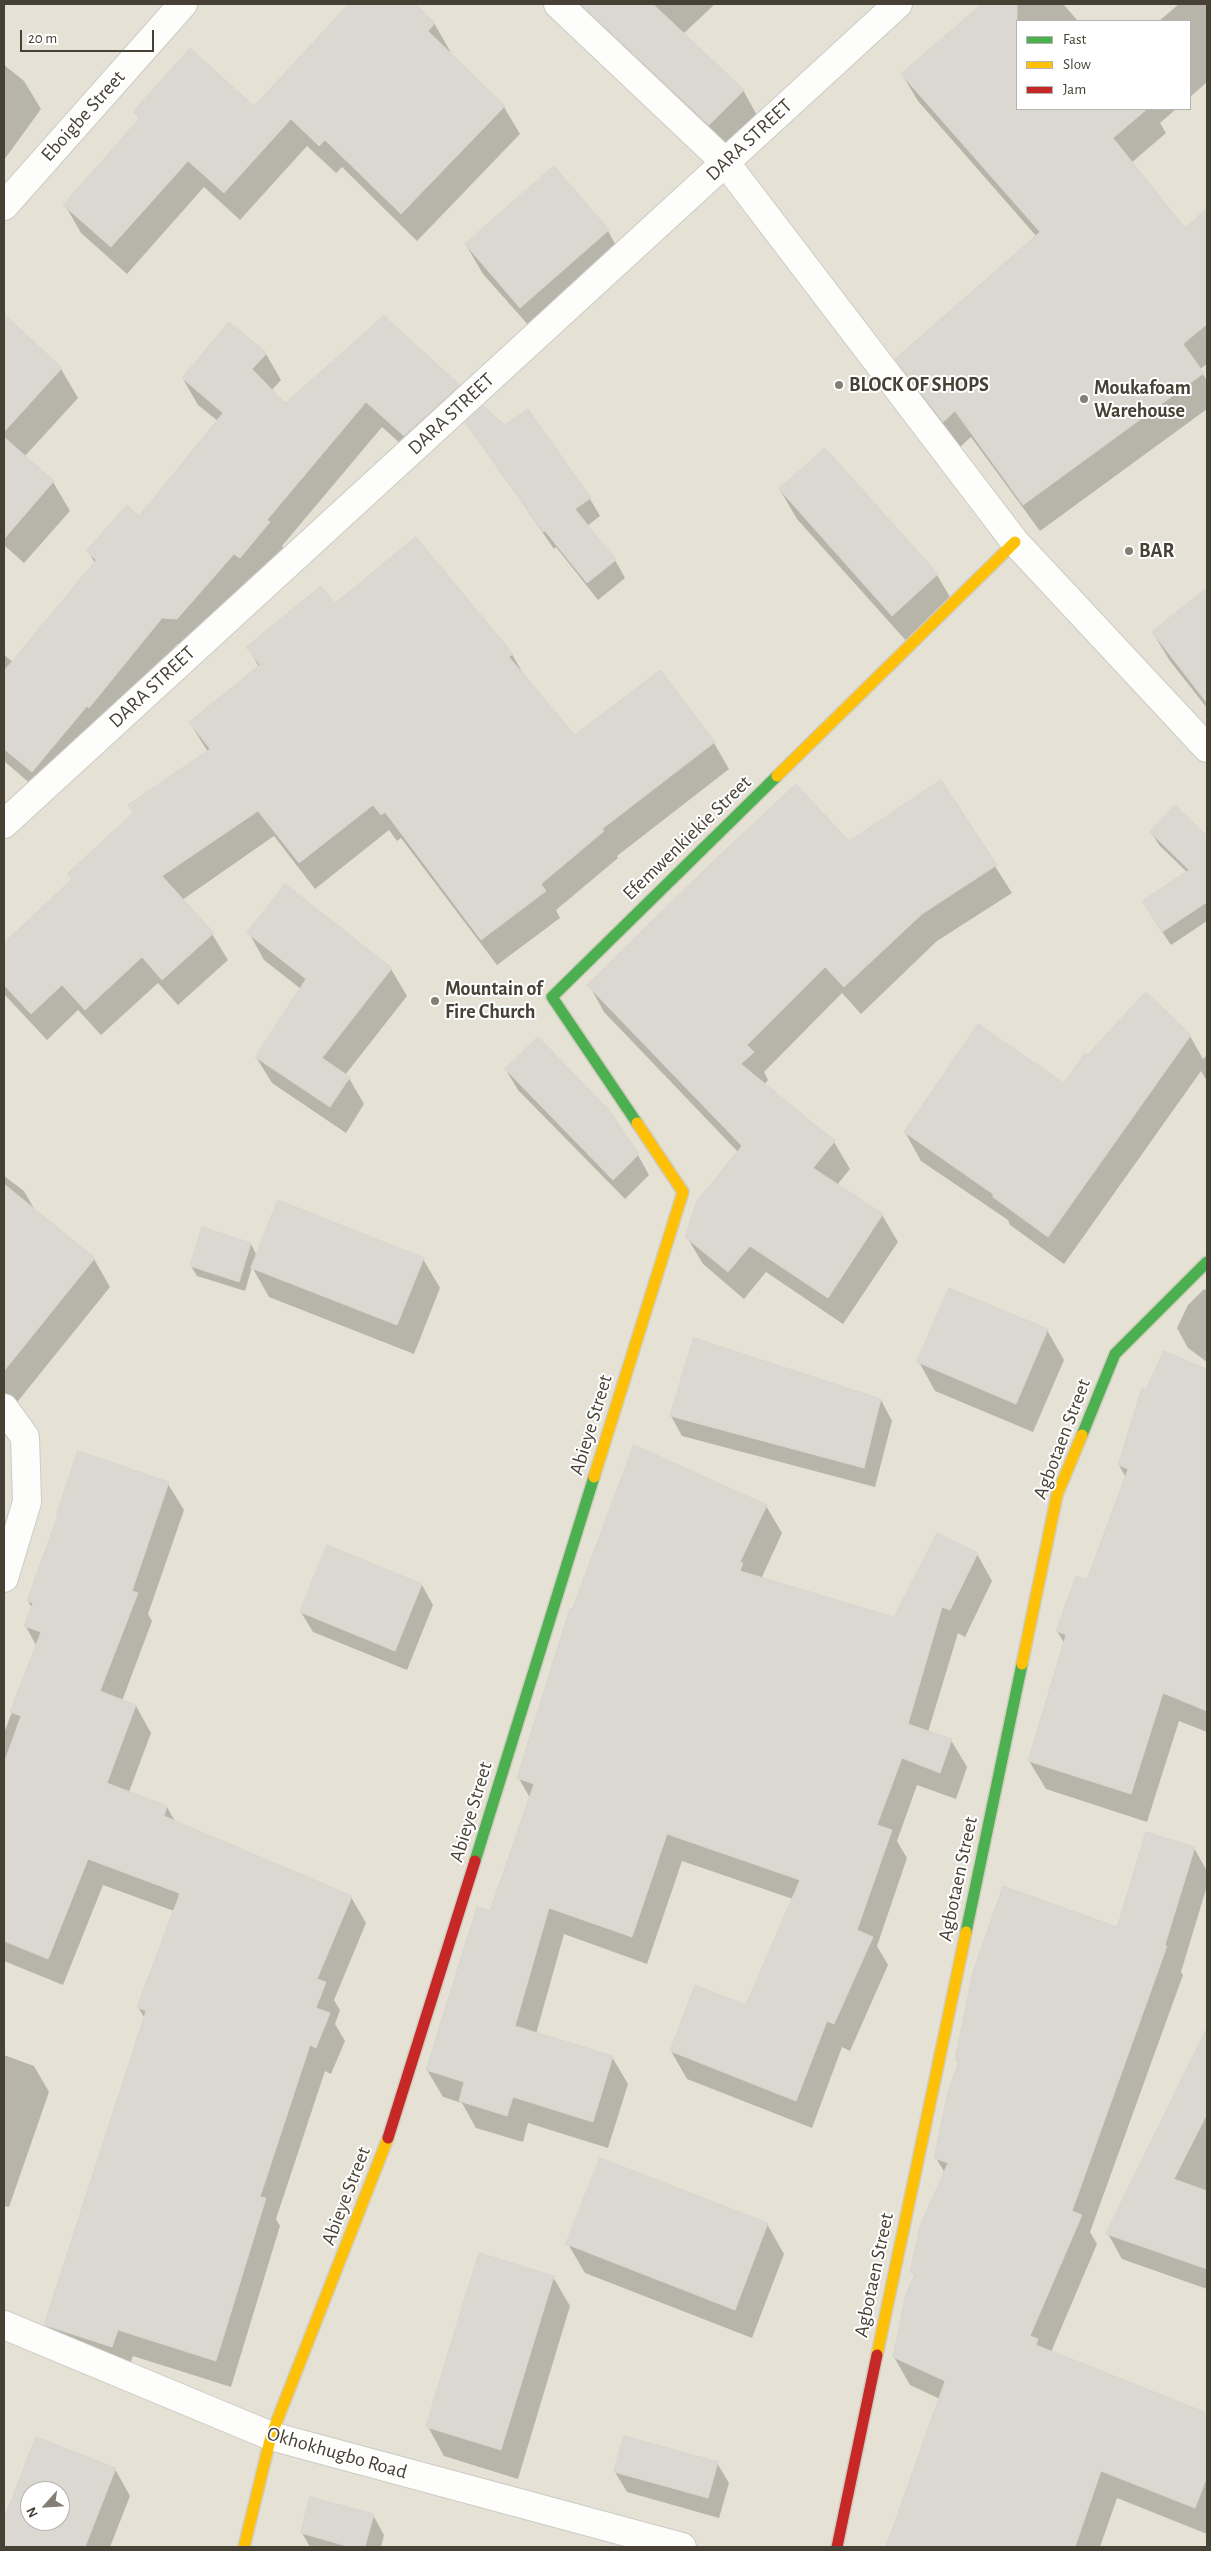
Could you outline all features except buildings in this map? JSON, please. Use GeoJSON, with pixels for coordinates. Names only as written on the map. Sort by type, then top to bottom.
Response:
{"type":"FeatureCollection","features":[{"type":"Feature","properties":{"kind":"street","name":"Eboigbe Street"},"geometry":{"type":"LineString","coordinates":[[4,206],[183,4]]}},
{"type":"Feature","properties":{"kind":"street"},"geometry":{"type":"LineString","coordinates":[[558,4],[725,162],[1015,542],[1207,748]]}},
{"type":"Feature","properties":{"kind":"street","name":"DARA STREET"},"geometry":{"type":"LineString","coordinates":[[4,824],[898,4]]}},
{"type":"Feature","properties":{"kind":"street","name":"Efemwenkiekie Street"},"geometry":{"type":"LineString","coordinates":[[683,1192],[552,997],[1015,542]]}},
{"type":"Feature","properties":{"kind":"street","name":"Abieye Street"},"geometry":{"type":"LineString","coordinates":[[244,2547],[272,2436],[392,2130],[683,1192]]}},
{"type":"Feature","properties":{"kind":"street","name":"Agbotaen Street"},"geometry":{"type":"LineString","coordinates":[[836,2547],[1057,1495],[1115,1354],[1207,1262]]}},
{"type":"Feature","properties":{"kind":"street"},"geometry":{"type":"LineString","coordinates":[[4,1408],[25,1437],[27,1502],[4,1578]]}},
{"type":"Feature","properties":{"kind":"street","name":"Okhokhugbo Road"},"geometry":{"type":"LineString","coordinates":[[4,2325],[272,2436],[682,2547]]}},
{"type":"Feature","properties":{"kind":"shaded area"},"geometry":{"type":"Polygon","coordinates":[[[4,4],[1207,4],[1207,2547],[4,2547],[4,4]]]}},
{"type":"Feature","properties":{"kind":"traffic: fast"},"geometry":{"type":"LineString","coordinates":[[637,1123],[552,997],[777,776]]}},
{"type":"Feature","properties":{"kind":"traffic: fast"},"geometry":{"type":"LineString","coordinates":[[1082,1435],[1115,1354],[1207,1262]]}},
{"type":"Feature","properties":{"kind":"traffic: fast"},"geometry":{"type":"LineString","coordinates":[[475,1861],[594,1477]]}},
{"type":"Feature","properties":{"kind":"traffic: fast"},"geometry":{"type":"LineString","coordinates":[[966,1932],[1022,1664]]}},
{"type":"Feature","properties":{"kind":"traffic: slow"},"geometry":{"type":"LineString","coordinates":[[777,776],[1015,542]]}},
{"type":"Feature","properties":{"kind":"traffic: slow"},"geometry":{"type":"LineString","coordinates":[[594,1477],[683,1192],[637,1123]]}},
{"type":"Feature","properties":{"kind":"traffic: slow"},"geometry":{"type":"LineString","coordinates":[[1022,1664],[1057,1495],[1082,1435]]}},
{"type":"Feature","properties":{"kind":"traffic: slow"},"geometry":{"type":"LineString","coordinates":[[877,2355],[966,1932]]}},
{"type":"Feature","properties":{"kind":"traffic: slow"},"geometry":{"type":"LineString","coordinates":[[244,2547],[271,2436],[388,2138]]}},
{"type":"Feature","properties":{"kind":"traffic: jam"},"geometry":{"type":"LineString","coordinates":[[388,2138],[475,1861]]}},
{"type":"Feature","properties":{"kind":"traffic: jam"},"geometry":{"type":"LineString","coordinates":[[837,2547],[877,2355]]}},
{"type":"Feature","properties":{"kind":"place","name":"BLOCK OF SHOPS"},"geometry":{"type":"Point","coordinates":[839,385]}},
{"type":"Feature","properties":{"kind":"place","name":"Moukafoam Warehouse"},"geometry":{"type":"Point","coordinates":[1084,399]}},
{"type":"Feature","properties":{"kind":"place","name":"BAR"},"geometry":{"type":"Point","coordinates":[1129,551]}},
{"type":"Feature","properties":{"kind":"place","name":"Mountain of Fire Church"},"geometry":{"type":"Point","coordinates":[435,1001]}}]}
